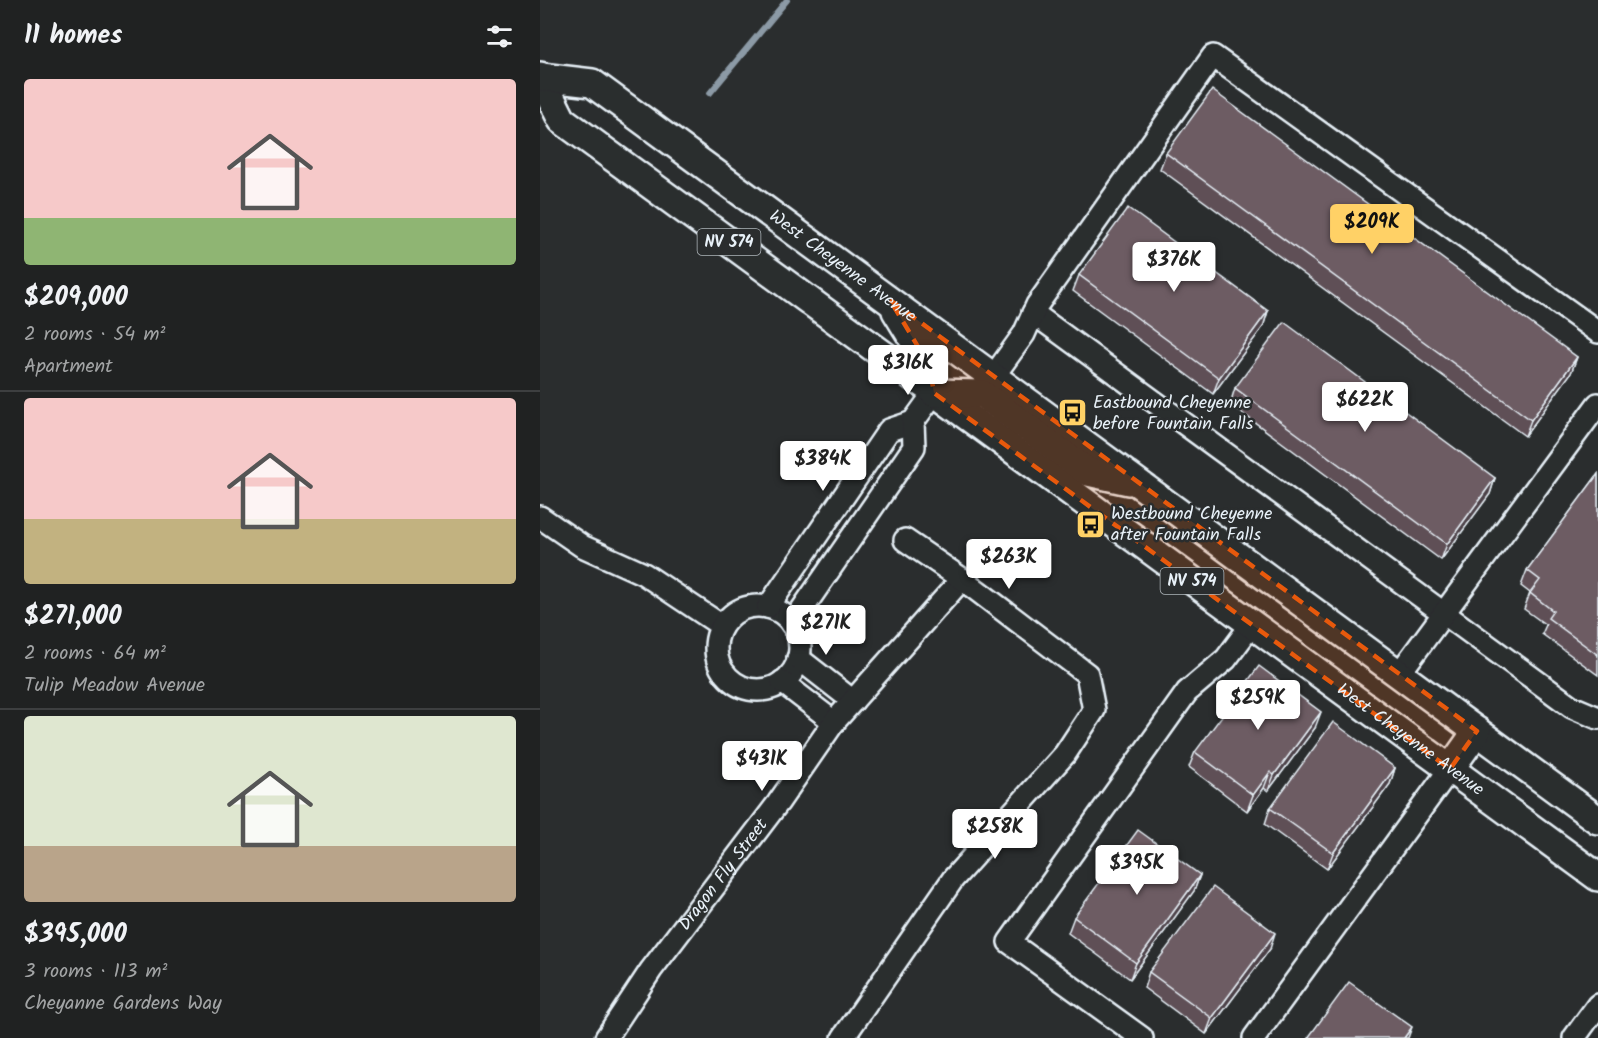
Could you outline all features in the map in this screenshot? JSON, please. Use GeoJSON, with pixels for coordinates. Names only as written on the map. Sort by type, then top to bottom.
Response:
{"type":"FeatureCollection","features":[{"type":"Feature","properties":{"kind":"main road","name":"West Cheyenne Avenue"},"geometry":{"type":"LineString","coordinates":[[541,76],[592,82],[1598,820]]}},
{"type":"Feature","properties":{"kind":"main road","name":"West Cheyenne Avenue"},"geometry":{"type":"LineString","coordinates":[[541,76],[562,120],[1598,877]]}},
{"type":"Feature","properties":{"kind":"main road"},"geometry":{"type":"LineString","coordinates":[[890,300],[929,365],[934,393],[982,394],[1088,472],[1139,483]]}},
{"type":"Feature","properties":{"kind":"main road"},"geometry":{"type":"LineString","coordinates":[[1450,769],[1477,731]]}},
{"type":"Feature","properties":{"kind":"street"},"geometry":{"type":"LineString","coordinates":[[993,376],[1024,334],[1033,313],[1213,56],[1598,332]]}},
{"type":"Feature","properties":{"kind":"street"},"geometry":{"type":"LineString","coordinates":[[1033,313],[1572,707],[1598,718]]}},
{"type":"Feature","properties":{"kind":"street"},"geometry":{"type":"LineString","coordinates":[[768,607],[890,430],[913,422],[934,393]]}},
{"type":"Feature","properties":{"kind":"street"},"geometry":{"type":"LineString","coordinates":[[1399,674],[1598,404]]}},
{"type":"Feature","properties":{"kind":"street"},"geometry":{"type":"LineString","coordinates":[[792,624],[914,447],[913,422]]}},
{"type":"Feature","properties":{"kind":"street"},"geometry":{"type":"LineString","coordinates":[[834,511],[858,528]]}},
{"type":"Feature","properties":{"kind":"street"},"geometry":{"type":"LineString","coordinates":[[540,517],[582,546],[644,574],[722,626]]}},
{"type":"Feature","properties":{"kind":"street"},"geometry":{"type":"LineString","coordinates":[[843,1038],[953,879],[1065,754],[1094,710],[1087,674],[962,579],[905,540]]}},
{"type":"Feature","properties":{"kind":"street","name":"Dragon Fly Street"},"geometry":{"type":"LineString","coordinates":[[606,1038],[651,970],[778,803],[834,722],[962,579]]}},
{"type":"Feature","properties":{"kind":"street"},"geometry":{"type":"LineString","coordinates":[[747,607],[768,607],[786,617],[792,624],[800,647],[792,672],[782,682],[758,690],[734,683],[725,674],[716,650],[722,626],[737,611],[747,607]]}},
{"type":"Feature","properties":{"kind":"street"},"geometry":{"type":"LineString","coordinates":[[1142,1038],[1009,942],[1187,693],[1226,659],[1252,624]]}},
{"type":"Feature","properties":{"kind":"street"},"geometry":{"type":"LineString","coordinates":[[798,658],[853,701]]}},
{"type":"Feature","properties":{"kind":"street"},"geometry":{"type":"LineString","coordinates":[[782,682],[834,722]]}},
{"type":"Feature","properties":{"kind":"street"},"geometry":{"type":"LineString","coordinates":[[1254,1038],[1450,769]]}},
{"type":"Feature","properties":{"kind":"street"},"geometry":{"type":"LineString","coordinates":[[1574,1038],[1598,1005]]}},
{"type":"Feature","properties":{"kind":"highlighted area"},"geometry":{"type":"Polygon","coordinates":[[[890,300],[1477,731],[1450,769],[934,393],[929,365],[890,300]]]}},
{"type":"Feature","properties":{"kind":"building"},"geometry":{"type":"Polygon","coordinates":[[[1212,90],[1577,357],[1531,420],[1166,153],[1212,90]]]}},
{"type":"Feature","properties":{"kind":"building"},"geometry":{"type":"Polygon","coordinates":[[[1128,208],[1268,311],[1219,378],[1079,275],[1128,208]]]}},
{"type":"Feature","properties":{"kind":"building"},"geometry":{"type":"Polygon","coordinates":[[[1284,322],[1495,478],[1447,544],[1235,388],[1284,322]]]}},
{"type":"Feature","properties":{"kind":"building"},"geometry":{"type":"Polygon","coordinates":[[[1598,474],[1598,655],[1548,618],[1553,611],[1530,593],[1540,580],[1527,570],[1598,474]]]}},
{"type":"Feature","properties":{"kind":"building"},"geometry":{"type":"Polygon","coordinates":[[[1259,666],[1321,712],[1274,775],[1270,772],[1253,795],[1195,752],[1259,666]]]}},
{"type":"Feature","properties":{"kind":"building"},"geometry":{"type":"Polygon","coordinates":[[[1333,722],[1395,768],[1333,853],[1270,808],[1333,722]]]}},
{"type":"Feature","properties":{"kind":"building"},"geometry":{"type":"Polygon","coordinates":[[[1138,830],[1200,875],[1136,963],[1074,917],[1138,830]]]}},
{"type":"Feature","properties":{"kind":"building"},"geometry":{"type":"Polygon","coordinates":[[[1213,887],[1275,933],[1212,1018],[1149,972],[1213,887]]]}},
{"type":"Feature","properties":{"kind":"building"},"geometry":{"type":"Polygon","coordinates":[[[1349,982],[1412,1027],[1404,1038],[1308,1038],[1349,982]]]}},
{"type":"Feature","properties":{"kind":"waterway"},"geometry":{"type":"LineString","coordinates":[[710,93],[787,0]]}},
{"type":"Feature","properties":{"kind":"place","name":"Eastbound Cheyenne before Fountain Falls"},"geometry":{"type":"Point","coordinates":[1072,413]}},
{"type":"Feature","properties":{"kind":"place","name":"Westbound Cheyenne after Fountain Falls"},"geometry":{"type":"Point","coordinates":[1090,524]}}]}
